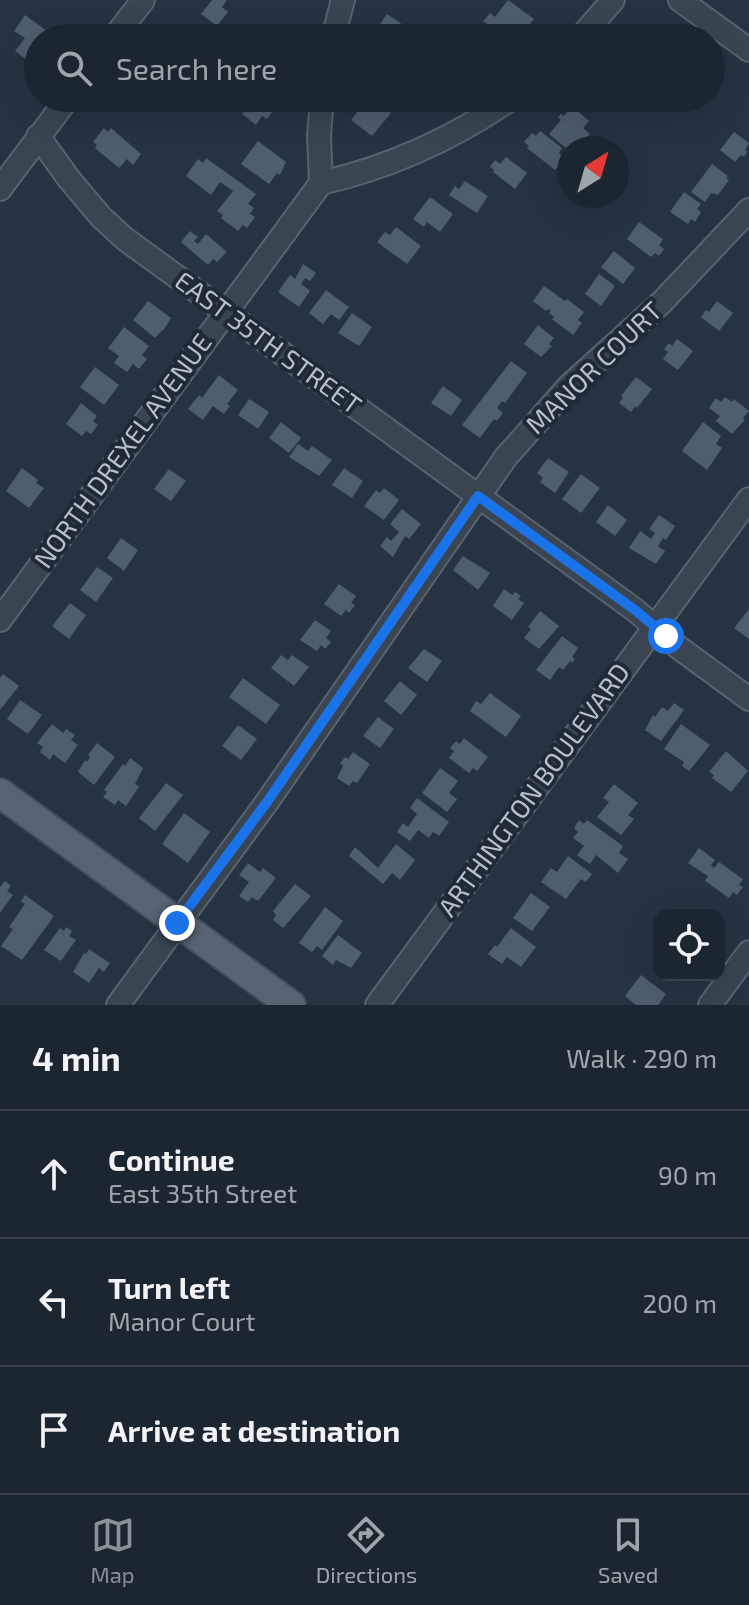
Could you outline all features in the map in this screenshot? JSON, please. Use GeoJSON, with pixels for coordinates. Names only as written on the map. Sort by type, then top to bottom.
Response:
{"type":"FeatureCollection","features":[{"type":"Feature","properties":{"kind":"main road"},"geometry":{"type":"LineString","coordinates":[[0,793],[291,1005]]}},
{"type":"Feature","properties":{"kind":"street"},"geometry":{"type":"LineString","coordinates":[[125,24],[143,0]]}},
{"type":"Feature","properties":{"kind":"street"},"geometry":{"type":"LineString","coordinates":[[337,24],[343,0]]}},
{"type":"Feature","properties":{"kind":"street"},"geometry":{"type":"LineString","coordinates":[[592,24],[613,0]]}},
{"type":"Feature","properties":{"kind":"street"},"geometry":{"type":"LineString","coordinates":[[680,0],[713,24]]}},
{"type":"Feature","properties":{"kind":"street"},"geometry":{"type":"LineString","coordinates":[[725,33],[749,50]]}},
{"type":"Feature","properties":{"kind":"street"},"geometry":{"type":"LineString","coordinates":[[0,189],[57,112]]}},
{"type":"Feature","properties":{"kind":"street"},"geometry":{"type":"LineString","coordinates":[[321,112],[321,183],[365,173],[423,150],[491,112]]}},
{"type":"Feature","properties":{"kind":"street","name":"EAST 35TH STREET"},"geometry":{"type":"LineString","coordinates":[[38,136],[101,217],[125,239],[478,496],[749,699]]}},
{"type":"Feature","properties":{"kind":"street","name":"NORTH DREXEL AVENUE"},"geometry":{"type":"LineString","coordinates":[[0,620],[321,183]]}},
{"type":"Feature","properties":{"kind":"street","name":"MANOR COURT"},"geometry":{"type":"LineString","coordinates":[[118,1005],[267,802],[478,496],[521,439],[558,397],[662,302],[749,210]]}},
{"type":"Feature","properties":{"kind":"street","name":"ARTHINGTON BOULEVARD"},"geometry":{"type":"LineString","coordinates":[[377,1005],[749,499]]}},
{"type":"Feature","properties":{"kind":"street"},"geometry":{"type":"LineString","coordinates":[[710,1005],[749,952]]}},
{"type":"Feature","properties":{"kind":"building"},"geometry":{"type":"Polygon","coordinates":[[[212,0],[227,0],[222,7],[228,12],[219,24],[201,14],[212,0]]]}},
{"type":"Feature","properties":{"kind":"building"},"geometry":{"type":"Polygon","coordinates":[[[508,0],[534,19],[530,24],[487,24],[483,21],[490,13],[495,17],[508,0]]]}},
{"type":"Feature","properties":{"kind":"building"},"geometry":{"type":"Polygon","coordinates":[[[387,14],[402,24],[380,24],[387,14]]]}},
{"type":"Feature","properties":{"kind":"building"},"geometry":{"type":"Polygon","coordinates":[[[25,15],[37,24],[24,24],[24,37],[14,31],[25,15]]]}},
{"type":"Feature","properties":{"kind":"building"},"geometry":{"type":"Polygon","coordinates":[[[24,39],[24,58],[15,51],[24,39]]]}},
{"type":"Feature","properties":{"kind":"building"},"geometry":{"type":"Polygon","coordinates":[[[272,112],[267,119],[262,116],[256,125],[242,114],[272,112]]]}},
{"type":"Feature","properties":{"kind":"building"},"geometry":{"type":"Polygon","coordinates":[[[357,112],[391,113],[372,136],[351,120],[357,112]]]}},
{"type":"Feature","properties":{"kind":"building"},"geometry":{"type":"Polygon","coordinates":[[[579,112],[589,121],[583,128],[590,134],[557,136],[557,141],[549,134],[561,120],[558,117],[579,112]]]}},
{"type":"Feature","properties":{"kind":"building"},"geometry":{"type":"Polygon","coordinates":[[[104,128],[108,132],[111,128],[141,154],[133,165],[127,159],[119,168],[95,148],[97,145],[93,142],[104,128]]]}},
{"type":"Feature","properties":{"kind":"building"},"geometry":{"type":"Polygon","coordinates":[[[540,131],[557,144],[555,170],[527,148],[529,146],[524,142],[532,133],[536,136],[540,131]]]}},
{"type":"Feature","properties":{"kind":"building"},"geometry":{"type":"Polygon","coordinates":[[[734,132],[749,143],[744,157],[741,155],[735,162],[720,150],[734,132]]]}},
{"type":"Feature","properties":{"kind":"building"},"geometry":{"type":"Polygon","coordinates":[[[258,141],[286,162],[280,175],[277,173],[269,184],[241,164],[258,141]]]}},
{"type":"Feature","properties":{"kind":"building"},"geometry":{"type":"Polygon","coordinates":[[[506,157],[527,173],[515,189],[490,167],[495,160],[500,164],[506,157]]]}},
{"type":"Feature","properties":{"kind":"building"},"geometry":{"type":"Polygon","coordinates":[[[206,158],[256,194],[248,204],[254,208],[250,214],[255,217],[247,228],[243,225],[238,231],[217,211],[233,191],[220,182],[211,195],[186,176],[198,159],[203,163],[206,158]]]}},
{"type":"Feature","properties":{"kind":"building"},"geometry":{"type":"Polygon","coordinates":[[[712,164],[729,180],[718,195],[711,193],[705,202],[691,192],[712,164]]]}},
{"type":"Feature","properties":{"kind":"building"},"geometry":{"type":"Polygon","coordinates":[[[465,181],[488,196],[477,213],[449,195],[455,186],[459,189],[465,181]]]}},
{"type":"Feature","properties":{"kind":"building"},"geometry":{"type":"Polygon","coordinates":[[[684,192],[701,204],[697,209],[701,212],[695,222],[691,219],[688,224],[670,212],[684,192]]]}},
{"type":"Feature","properties":{"kind":"building"},"geometry":{"type":"Polygon","coordinates":[[[430,197],[453,214],[440,232],[427,222],[424,227],[413,219],[430,197]]]}},
{"type":"Feature","properties":{"kind":"building"},"geometry":{"type":"Polygon","coordinates":[[[639,222],[663,239],[659,245],[664,249],[659,256],[655,253],[651,257],[627,239],[639,222]]]}},
{"type":"Feature","properties":{"kind":"building"},"geometry":{"type":"Polygon","coordinates":[[[396,227],[421,246],[407,264],[377,242],[385,232],[390,235],[396,227]]]}},
{"type":"Feature","properties":{"kind":"building"},"geometry":{"type":"Polygon","coordinates":[[[190,231],[198,237],[194,241],[198,244],[206,234],[227,252],[217,262],[213,259],[208,265],[181,242],[190,231]]]}},
{"type":"Feature","properties":{"kind":"building"},"geometry":{"type":"Polygon","coordinates":[[[614,251],[635,268],[623,284],[601,267],[614,251]]]}},
{"type":"Feature","properties":{"kind":"building"},"geometry":{"type":"Polygon","coordinates":[[[303,264],[316,273],[310,281],[305,278],[301,284],[310,291],[299,307],[278,292],[290,275],[295,279],[303,264]]]}},
{"type":"Feature","properties":{"kind":"building"},"geometry":{"type":"Polygon","coordinates":[[[599,274],[615,286],[601,306],[585,294],[599,274]]]}},
{"type":"Feature","properties":{"kind":"building"},"geometry":{"type":"Polygon","coordinates":[[[544,286],[584,312],[578,320],[582,323],[573,335],[552,319],[551,311],[546,311],[533,301],[544,286]]]}},
{"type":"Feature","properties":{"kind":"building"},"geometry":{"type":"Polygon","coordinates":[[[326,290],[349,307],[339,320],[331,314],[323,324],[309,313],[326,290]]]}},
{"type":"Feature","properties":{"kind":"building"},"geometry":{"type":"Polygon","coordinates":[[[148,301],[171,318],[155,338],[133,320],[148,301]]]}},
{"type":"Feature","properties":{"kind":"building"},"geometry":{"type":"Polygon","coordinates":[[[717,301],[733,313],[719,331],[701,317],[717,301]]]}},
{"type":"Feature","properties":{"kind":"building"},"geometry":{"type":"Polygon","coordinates":[[[352,313],[372,327],[359,346],[338,333],[352,313]]]}},
{"type":"Feature","properties":{"kind":"building"},"geometry":{"type":"Polygon","coordinates":[[[538,325],[554,338],[549,344],[552,346],[541,357],[524,344],[538,325]]]}},
{"type":"Feature","properties":{"kind":"building"},"geometry":{"type":"Polygon","coordinates":[[[124,327],[149,346],[142,355],[147,359],[139,369],[133,364],[127,372],[114,363],[119,356],[108,348],[124,327]]]}},
{"type":"Feature","properties":{"kind":"building"},"geometry":{"type":"Polygon","coordinates":[[[677,339],[693,351],[678,370],[663,359],[668,352],[664,349],[669,343],[672,346],[677,339]]]}},
{"type":"Feature","properties":{"kind":"building"},"geometry":{"type":"Polygon","coordinates":[[[511,361],[527,373],[505,403],[502,401],[497,408],[503,413],[497,421],[494,419],[480,438],[462,425],[511,361]]]}},
{"type":"Feature","properties":{"kind":"building"},"geometry":{"type":"Polygon","coordinates":[[[95,367],[119,385],[104,405],[80,387],[95,367]]]}},
{"type":"Feature","properties":{"kind":"building"},"geometry":{"type":"Polygon","coordinates":[[[219,375],[238,390],[227,404],[230,406],[224,414],[213,406],[203,420],[188,409],[199,395],[202,398],[219,375]]]}},
{"type":"Feature","properties":{"kind":"building"},"geometry":{"type":"Polygon","coordinates":[[[636,377],[652,389],[631,412],[619,403],[636,377]]]}},
{"type":"Feature","properties":{"kind":"building"},"geometry":{"type":"Polygon","coordinates":[[[443,386],[462,400],[451,416],[431,403],[443,386]]]}},
{"type":"Feature","properties":{"kind":"building"},"geometry":{"type":"Polygon","coordinates":[[[725,397],[732,402],[734,399],[749,411],[732,434],[716,421],[720,416],[709,408],[716,398],[721,402],[725,397]]]}},
{"type":"Feature","properties":{"kind":"building"},"geometry":{"type":"Polygon","coordinates":[[[249,399],[269,412],[258,429],[238,415],[249,399]]]}},
{"type":"Feature","properties":{"kind":"building"},"geometry":{"type":"Polygon","coordinates":[[[81,403],[97,416],[93,421],[98,425],[91,434],[86,431],[82,436],[66,424],[81,403]]]}},
{"type":"Feature","properties":{"kind":"building"},"geometry":{"type":"Polygon","coordinates":[[[281,422],[301,438],[289,453],[269,438],[281,422]]]}},
{"type":"Feature","properties":{"kind":"building"},"geometry":{"type":"Polygon","coordinates":[[[703,422],[721,436],[716,444],[722,448],[707,470],[682,451],[703,422]]]}},
{"type":"Feature","properties":{"kind":"building"},"geometry":{"type":"Polygon","coordinates":[[[298,444],[308,451],[312,446],[332,460],[319,476],[289,457],[298,444]]]}},
{"type":"Feature","properties":{"kind":"building"},"geometry":{"type":"Polygon","coordinates":[[[548,458],[569,472],[555,493],[540,482],[543,478],[537,473],[548,458]]]}},
{"type":"Feature","properties":{"kind":"building"},"geometry":{"type":"Polygon","coordinates":[[[22,468],[44,488],[29,508],[6,491],[22,468]]]}},
{"type":"Feature","properties":{"kind":"building"},"geometry":{"type":"Polygon","coordinates":[[[344,468],[363,481],[352,498],[332,485],[344,468]]]}},
{"type":"Feature","properties":{"kind":"building"},"geometry":{"type":"Polygon","coordinates":[[[169,469],[186,481],[171,501],[154,489],[169,469]]]}},
{"type":"Feature","properties":{"kind":"building"},"geometry":{"type":"Polygon","coordinates":[[[581,474],[600,488],[581,513],[562,499],[581,474]]]}},
{"type":"Feature","properties":{"kind":"building"},"geometry":{"type":"Polygon","coordinates":[[[384,488],[399,500],[384,520],[364,506],[376,490],[380,493],[384,488]]]}},
{"type":"Feature","properties":{"kind":"building"},"geometry":{"type":"Polygon","coordinates":[[[608,505],[627,520],[615,536],[596,522],[608,505]]]}},
{"type":"Feature","properties":{"kind":"building"},"geometry":{"type":"Polygon","coordinates":[[[402,509],[421,524],[409,539],[405,536],[393,557],[380,546],[387,537],[391,541],[399,532],[390,524],[402,509]]]}},
{"type":"Feature","properties":{"kind":"building"},"geometry":{"type":"Polygon","coordinates":[[[659,515],[675,526],[658,546],[665,551],[656,564],[629,548],[640,531],[651,539],[655,533],[649,529],[659,515]]]}},
{"type":"Feature","properties":{"kind":"building"},"geometry":{"type":"Polygon","coordinates":[[[121,538],[138,550],[124,571],[107,558],[121,538]]]}},
{"type":"Feature","properties":{"kind":"building"},"geometry":{"type":"Polygon","coordinates":[[[463,556],[490,573],[478,590],[453,570],[463,556]]]}},
{"type":"Feature","properties":{"kind":"building"},"geometry":{"type":"Polygon","coordinates":[[[97,567],[113,578],[96,602],[80,590],[97,567]]]}},
{"type":"Feature","properties":{"kind":"building"},"geometry":{"type":"Polygon","coordinates":[[[339,584],[356,596],[351,603],[355,605],[349,613],[346,610],[341,616],[324,604],[339,584]]]}},
{"type":"Feature","properties":{"kind":"building"},"geometry":{"type":"Polygon","coordinates":[[[504,589],[512,595],[515,592],[521,596],[518,599],[524,603],[512,620],[493,606],[504,589]]]}},
{"type":"Feature","properties":{"kind":"building"},"geometry":{"type":"Polygon","coordinates":[[[70,603],[86,615],[69,639],[52,626],[70,603]]]}},
{"type":"Feature","properties":{"kind":"building"},"geometry":{"type":"Polygon","coordinates":[[[749,609],[749,639],[734,628],[749,609]]]}},
{"type":"Feature","properties":{"kind":"building"},"geometry":{"type":"Polygon","coordinates":[[[540,611],[559,626],[539,649],[524,638],[540,611]]]}},
{"type":"Feature","properties":{"kind":"building"},"geometry":{"type":"Polygon","coordinates":[[[315,620],[331,631],[326,638],[331,642],[325,649],[321,645],[317,651],[300,640],[315,620]]]}},
{"type":"Feature","properties":{"kind":"building"},"geometry":{"type":"Polygon","coordinates":[[[562,636],[578,648],[572,657],[575,659],[563,670],[559,667],[550,680],[536,670],[562,636]]]}},
{"type":"Feature","properties":{"kind":"building"},"geometry":{"type":"Polygon","coordinates":[[[424,649],[442,661],[427,682],[408,668],[424,649]]]}},
{"type":"Feature","properties":{"kind":"building"},"geometry":{"type":"Polygon","coordinates":[[[281,655],[288,660],[292,655],[309,667],[294,686],[271,668],[281,655]]]}},
{"type":"Feature","properties":{"kind":"building"},"geometry":{"type":"Polygon","coordinates":[[[3,674],[19,686],[0,710],[0,678],[3,674]]]}},
{"type":"Feature","properties":{"kind":"building"},"geometry":{"type":"Polygon","coordinates":[[[243,678],[280,705],[266,724],[229,697],[243,678]]]}},
{"type":"Feature","properties":{"kind":"building"},"geometry":{"type":"Polygon","coordinates":[[[400,681],[417,695],[401,715],[384,701],[400,681]]]}},
{"type":"Feature","properties":{"kind":"building"},"geometry":{"type":"Polygon","coordinates":[[[490,693],[521,716],[506,737],[470,711],[476,701],[481,704],[490,693]]]}},
{"type":"Feature","properties":{"kind":"building"},"geometry":{"type":"Polygon","coordinates":[[[20,700],[42,715],[28,734],[7,719],[20,700]]]}},
{"type":"Feature","properties":{"kind":"building"},"geometry":{"type":"Polygon","coordinates":[[[674,703],[684,710],[661,741],[645,730],[653,715],[655,717],[662,707],[668,711],[674,703]]]}},
{"type":"Feature","properties":{"kind":"building"},"geometry":{"type":"Polygon","coordinates":[[[378,717],[394,729],[380,748],[363,736],[378,717]]]}},
{"type":"Feature","properties":{"kind":"building"},"geometry":{"type":"Polygon","coordinates":[[[52,724],[63,733],[66,729],[75,735],[71,740],[78,745],[65,763],[53,754],[50,760],[40,752],[43,747],[37,743],[52,724]]]}},
{"type":"Feature","properties":{"kind":"building"},"geometry":{"type":"Polygon","coordinates":[[[681,724],[710,745],[689,771],[682,766],[684,762],[664,749],[681,724]]]}},
{"type":"Feature","properties":{"kind":"building"},"geometry":{"type":"Polygon","coordinates":[[[238,725],[257,739],[241,760],[222,746],[238,725]]]}},
{"type":"Feature","properties":{"kind":"building"},"geometry":{"type":"Polygon","coordinates":[[[464,738],[488,757],[477,771],[473,768],[469,773],[449,758],[454,751],[450,748],[456,741],[460,744],[464,738]]]}},
{"type":"Feature","properties":{"kind":"building"},"geometry":{"type":"Polygon","coordinates":[[[97,743],[115,757],[94,785],[78,772],[97,743]]]}},
{"type":"Feature","properties":{"kind":"building"},"geometry":{"type":"Polygon","coordinates":[[[726,751],[748,771],[731,792],[712,778],[714,775],[709,772],[726,751]]]}},
{"type":"Feature","properties":{"kind":"building"},"geometry":{"type":"Polygon","coordinates":[[[353,752],[370,764],[357,783],[353,781],[349,786],[337,778],[343,766],[340,763],[353,752]]]}},
{"type":"Feature","properties":{"kind":"building"},"geometry":{"type":"Polygon","coordinates":[[[130,758],[143,768],[135,784],[139,787],[126,806],[118,800],[115,805],[103,797],[107,792],[104,790],[130,758]]]}},
{"type":"Feature","properties":{"kind":"building"},"geometry":{"type":"Polygon","coordinates":[[[440,768],[458,781],[449,793],[457,799],[447,812],[422,793],[440,768]]]}},
{"type":"Feature","properties":{"kind":"building"},"geometry":{"type":"Polygon","coordinates":[[[166,783],[183,795],[155,831],[139,818],[166,783]]]}},
{"type":"Feature","properties":{"kind":"building"},"geometry":{"type":"Polygon","coordinates":[[[614,784],[638,803],[628,815],[634,819],[621,835],[597,817],[609,802],[603,798],[614,784]]]}},
{"type":"Feature","properties":{"kind":"building"},"geometry":{"type":"Polygon","coordinates":[[[417,798],[449,822],[439,836],[433,832],[429,838],[418,830],[410,841],[397,832],[403,823],[408,827],[417,814],[410,808],[417,798]]]}},
{"type":"Feature","properties":{"kind":"building"},"geometry":{"type":"Polygon","coordinates":[[[184,813],[210,832],[188,863],[162,844],[184,813]]]}},
{"type":"Feature","properties":{"kind":"building"},"geometry":{"type":"Polygon","coordinates":[[[579,820],[584,824],[587,820],[623,846],[619,853],[628,859],[618,873],[596,855],[590,864],[577,855],[584,846],[573,838],[578,832],[574,828],[579,820]]]}},
{"type":"Feature","properties":{"kind":"building"},"geometry":{"type":"Polygon","coordinates":[[[396,844],[415,860],[400,880],[392,873],[383,884],[349,856],[355,847],[378,868],[396,844]]]}},
{"type":"Feature","properties":{"kind":"building"},"geometry":{"type":"Polygon","coordinates":[[[699,848],[715,860],[711,865],[714,868],[719,862],[743,879],[739,885],[743,887],[737,895],[733,892],[729,898],[705,881],[708,876],[688,863],[699,848]]]}},
{"type":"Feature","properties":{"kind":"building"},"geometry":{"type":"Polygon","coordinates":[[[568,856],[592,874],[586,882],[581,879],[566,899],[541,882],[551,868],[557,872],[568,856]]]}},
{"type":"Feature","properties":{"kind":"building"},"geometry":{"type":"Polygon","coordinates":[[[248,863],[260,872],[263,868],[276,878],[258,901],[252,897],[248,902],[239,896],[249,882],[239,875],[248,863]]]}},
{"type":"Feature","properties":{"kind":"building"},"geometry":{"type":"Polygon","coordinates":[[[5,881],[11,886],[7,891],[13,895],[0,913],[0,887],[5,881]]]}},
{"type":"Feature","properties":{"kind":"building"},"geometry":{"type":"Polygon","coordinates":[[[295,884],[311,896],[283,928],[273,920],[276,915],[273,911],[295,884]]]}},
{"type":"Feature","properties":{"kind":"building"},"geometry":{"type":"Polygon","coordinates":[[[531,893],[550,907],[532,931],[513,918],[531,893]]]}},
{"type":"Feature","properties":{"kind":"building"},"geometry":{"type":"Polygon","coordinates":[[[25,895],[54,916],[22,960],[1,946],[13,929],[9,927],[25,904],[21,901],[25,895]]]}},
{"type":"Feature","properties":{"kind":"building"},"geometry":{"type":"Polygon","coordinates":[[[325,907],[343,921],[322,950],[317,946],[312,952],[299,943],[325,907]]]}},
{"type":"Feature","properties":{"kind":"building"},"geometry":{"type":"Polygon","coordinates":[[[66,927],[72,931],[69,936],[76,940],[61,961],[44,950],[60,928],[64,931],[66,927]]]}},
{"type":"Feature","properties":{"kind":"building"},"geometry":{"type":"Polygon","coordinates":[[[511,928],[536,947],[521,967],[507,957],[502,964],[488,954],[511,928]]]}},
{"type":"Feature","properties":{"kind":"building"},"geometry":{"type":"Polygon","coordinates":[[[338,935],[362,953],[351,968],[336,960],[333,965],[322,956],[338,935]]]}},
{"type":"Feature","properties":{"kind":"building"},"geometry":{"type":"Polygon","coordinates":[[[89,949],[110,963],[104,972],[99,968],[89,983],[73,972],[89,949]]]}},
{"type":"Feature","properties":{"kind":"building"},"geometry":{"type":"Polygon","coordinates":[[[641,975],[666,994],[658,1005],[636,1005],[625,996],[641,975]]]}},
{"type":"Feature","properties":{"kind":"route"},"geometry":{"type":"LineString","coordinates":[[177,923],[267,802],[478,496],[666,636]]}}]}
